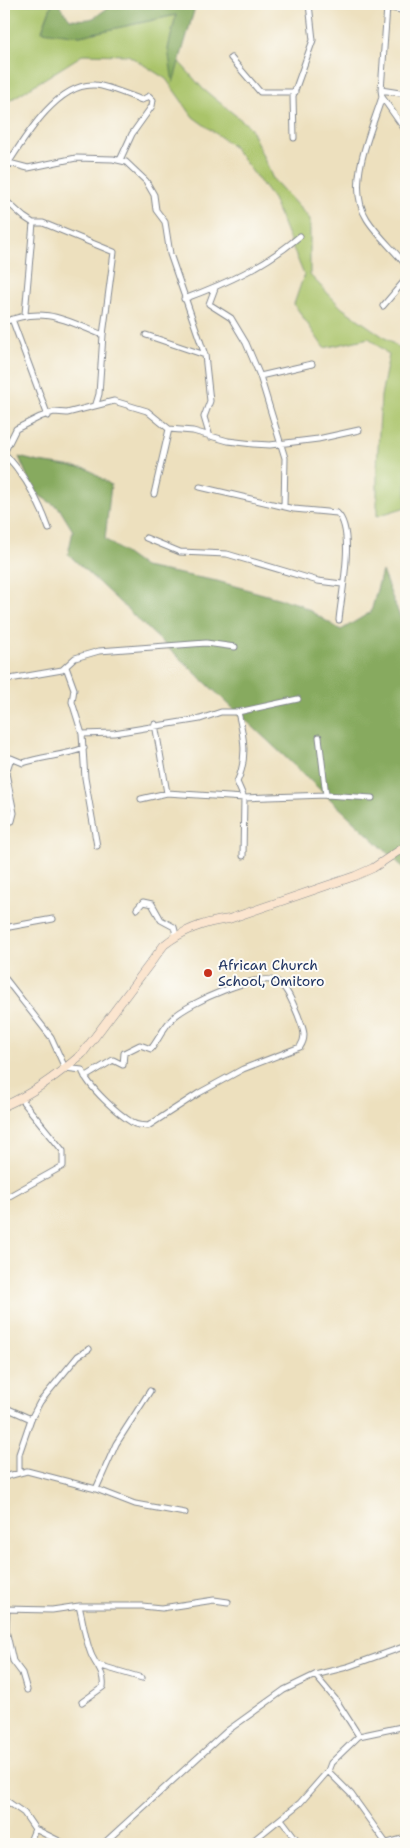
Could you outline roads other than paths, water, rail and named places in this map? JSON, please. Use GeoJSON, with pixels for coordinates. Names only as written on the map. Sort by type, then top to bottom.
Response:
{"type":"FeatureCollection","features":[{"type":"Feature","properties":{"kind":"main road"},"geometry":{"type":"LineString","coordinates":[[4,1106],[20,1098],[65,1068],[82,1054],[164,945],[176,935],[210,922],[229,919],[355,876],[373,868],[406,846]]}},
{"type":"Feature","properties":{"kind":"street"},"geometry":{"type":"LineString","coordinates":[[294,138],[295,92],[313,40],[309,4]]}},
{"type":"Feature","properties":{"kind":"street"},"geometry":{"type":"LineString","coordinates":[[371,4],[406,11]]}},
{"type":"Feature","properties":{"kind":"street"},"geometry":{"type":"LineString","coordinates":[[387,7],[382,98],[365,150],[356,189],[367,219],[406,265]]}},
{"type":"Feature","properties":{"kind":"street"},"geometry":{"type":"LineString","coordinates":[[231,58],[260,92],[295,92]]}},
{"type":"Feature","properties":{"kind":"street"},"geometry":{"type":"LineString","coordinates":[[4,170],[35,125],[58,99],[68,90],[95,85],[142,100],[149,96],[153,100],[152,106],[132,134],[120,160]]}},
{"type":"Feature","properties":{"kind":"street"},"geometry":{"type":"LineString","coordinates":[[381,90],[406,94]]}},
{"type":"Feature","properties":{"kind":"street"},"geometry":{"type":"LineString","coordinates":[[382,98],[406,131]]}},
{"type":"Feature","properties":{"kind":"street"},"geometry":{"type":"LineString","coordinates":[[9,163],[28,168],[76,158],[120,160],[138,172],[154,195],[156,210],[165,222],[170,254],[184,299],[205,354],[210,401],[204,417],[210,437]]}},
{"type":"Feature","properties":{"kind":"street"},"geometry":{"type":"LineString","coordinates":[[4,199],[33,222],[43,223],[114,252],[103,334],[99,394],[96,404]]}},
{"type":"Feature","properties":{"kind":"street"},"geometry":{"type":"LineString","coordinates":[[25,314],[33,222]]}},
{"type":"Feature","properties":{"kind":"street"},"geometry":{"type":"LineString","coordinates":[[184,299],[215,288],[250,272],[281,252],[300,236]]}},
{"type":"Feature","properties":{"kind":"street"},"geometry":{"type":"LineString","coordinates":[[383,306],[406,279]]}},
{"type":"Feature","properties":{"kind":"street"},"geometry":{"type":"LineString","coordinates":[[215,288],[209,304],[231,318],[246,343],[260,376],[280,444],[286,473],[284,506]]}},
{"type":"Feature","properties":{"kind":"street"},"geometry":{"type":"LineString","coordinates":[[4,322],[25,314],[48,314],[103,334]]}},
{"type":"Feature","properties":{"kind":"street"},"geometry":{"type":"LineString","coordinates":[[12,319],[48,416]]}},
{"type":"Feature","properties":{"kind":"street"},"geometry":{"type":"LineString","coordinates":[[146,335],[205,354]]}},
{"type":"Feature","properties":{"kind":"street"},"geometry":{"type":"LineString","coordinates":[[260,376],[312,364]]}},
{"type":"Feature","properties":{"kind":"street"},"geometry":{"type":"LineString","coordinates":[[99,394],[112,402]]}},
{"type":"Feature","properties":{"kind":"street"},"geometry":{"type":"LineString","coordinates":[[48,530],[34,494],[15,464],[4,453],[16,429],[54,412],[67,413],[96,404],[122,402],[147,411],[168,429],[193,431],[210,437],[253,444],[280,444],[318,439],[359,430]]}},
{"type":"Feature","properties":{"kind":"street"},"geometry":{"type":"LineString","coordinates":[[154,494],[168,429]]}},
{"type":"Feature","properties":{"kind":"street"},"geometry":{"type":"LineString","coordinates":[[200,487],[319,513],[336,513],[340,516],[345,528],[348,553],[342,584],[339,620]]}},
{"type":"Feature","properties":{"kind":"street"},"geometry":{"type":"LineString","coordinates":[[146,538],[180,552],[226,554],[318,580],[342,584]]}},
{"type":"Feature","properties":{"kind":"street"},"geometry":{"type":"LineString","coordinates":[[4,680],[62,670],[76,658],[98,651],[206,643],[235,647]]}},
{"type":"Feature","properties":{"kind":"street"},"geometry":{"type":"LineString","coordinates":[[66,667],[74,689],[72,702],[82,734],[85,778],[97,846]]}},
{"type":"Feature","properties":{"kind":"street"},"geometry":{"type":"LineString","coordinates":[[82,734],[114,733],[155,724],[200,719],[221,712],[238,712],[298,698]]}},
{"type":"Feature","properties":{"kind":"street"},"geometry":{"type":"LineString","coordinates":[[238,712],[244,745],[244,767],[237,782],[244,798],[243,856]]}},
{"type":"Feature","properties":{"kind":"street"},"geometry":{"type":"LineString","coordinates":[[155,724],[167,793]]}},
{"type":"Feature","properties":{"kind":"street"},"geometry":{"type":"LineString","coordinates":[[319,737],[326,795]]}},
{"type":"Feature","properties":{"kind":"street"},"geometry":{"type":"LineString","coordinates":[[4,758],[11,758],[23,763],[42,756],[71,754],[84,748]]}},
{"type":"Feature","properties":{"kind":"street"},"geometry":{"type":"LineString","coordinates":[[11,758],[6,773],[14,813],[12,822]]}},
{"type":"Feature","properties":{"kind":"street"},"geometry":{"type":"LineString","coordinates":[[141,799],[167,793],[244,798],[326,795],[372,798]]}},
{"type":"Feature","properties":{"kind":"street"},"geometry":{"type":"LineString","coordinates":[[136,909],[143,902],[152,904],[161,920],[174,928],[176,935]]}},
{"type":"Feature","properties":{"kind":"street"},"geometry":{"type":"LineString","coordinates":[[4,928],[53,919]]}},
{"type":"Feature","properties":{"kind":"street"},"geometry":{"type":"LineString","coordinates":[[4,977],[6,986],[51,1037],[65,1068],[82,1070],[85,1077],[94,1088],[134,1125],[148,1126],[199,1093],[243,1069],[300,1047],[304,1041],[305,1033],[293,1004],[279,983],[270,979],[255,981],[205,997],[172,1019],[151,1049],[140,1045],[124,1053],[123,1065],[113,1060],[85,1077]]}},
{"type":"Feature","properties":{"kind":"street"},"geometry":{"type":"LineString","coordinates":[[4,1198],[63,1166],[63,1151],[20,1098]]}},
{"type":"Feature","properties":{"kind":"street"},"geometry":{"type":"LineString","coordinates":[[19,1472],[19,1454],[30,1419],[44,1396],[78,1356],[89,1349]]}},
{"type":"Feature","properties":{"kind":"street"},"geometry":{"type":"LineString","coordinates":[[96,1489],[116,1444],[150,1391]]}},
{"type":"Feature","properties":{"kind":"street"},"geometry":{"type":"LineString","coordinates":[[4,1408],[30,1419]]}},
{"type":"Feature","properties":{"kind":"street"},"geometry":{"type":"LineString","coordinates":[[4,1477],[19,1472],[27,1472],[96,1489],[135,1504],[185,1512]]}},
{"type":"Feature","properties":{"kind":"street"},"geometry":{"type":"LineString","coordinates":[[27,1690],[22,1673],[13,1661],[6,1630],[5,1609],[52,1610],[79,1606],[142,1606],[162,1608],[214,1600],[228,1602]]}},
{"type":"Feature","properties":{"kind":"street"},"geometry":{"type":"LineString","coordinates":[[79,1606],[91,1653],[104,1675],[103,1687],[82,1702]]}},
{"type":"Feature","properties":{"kind":"street"},"geometry":{"type":"LineString","coordinates":[[102,1844],[227,1731],[284,1690],[315,1675],[347,1667],[406,1646]]}},
{"type":"Feature","properties":{"kind":"street"},"geometry":{"type":"LineString","coordinates":[[98,1665],[142,1678]]}},
{"type":"Feature","properties":{"kind":"street"},"geometry":{"type":"LineString","coordinates":[[315,1675],[336,1700],[359,1736]]}},
{"type":"Feature","properties":{"kind":"street"},"geometry":{"type":"LineString","coordinates":[[249,1844],[300,1803],[328,1771],[331,1762],[359,1736],[406,1726]]}},
{"type":"Feature","properties":{"kind":"street"},"geometry":{"type":"LineString","coordinates":[[328,1771],[351,1794],[385,1843],[406,1838]]}},
{"type":"Feature","properties":{"kind":"street"},"geometry":{"type":"LineString","coordinates":[[4,1800],[24,1813],[35,1829],[65,1844]]}},
{"type":"Feature","properties":{"kind":"street"},"geometry":{"type":"LineString","coordinates":[[281,1820],[300,1844]]}},
{"type":"Feature","properties":{"kind":"street"},"geometry":{"type":"LineString","coordinates":[[29,1844],[35,1829]]}},
{"type":"Feature","properties":{"kind":"place","name":"African Church School, Omitoro"},"geometry":{"type":"Point","coordinates":[208,973]}}]}
